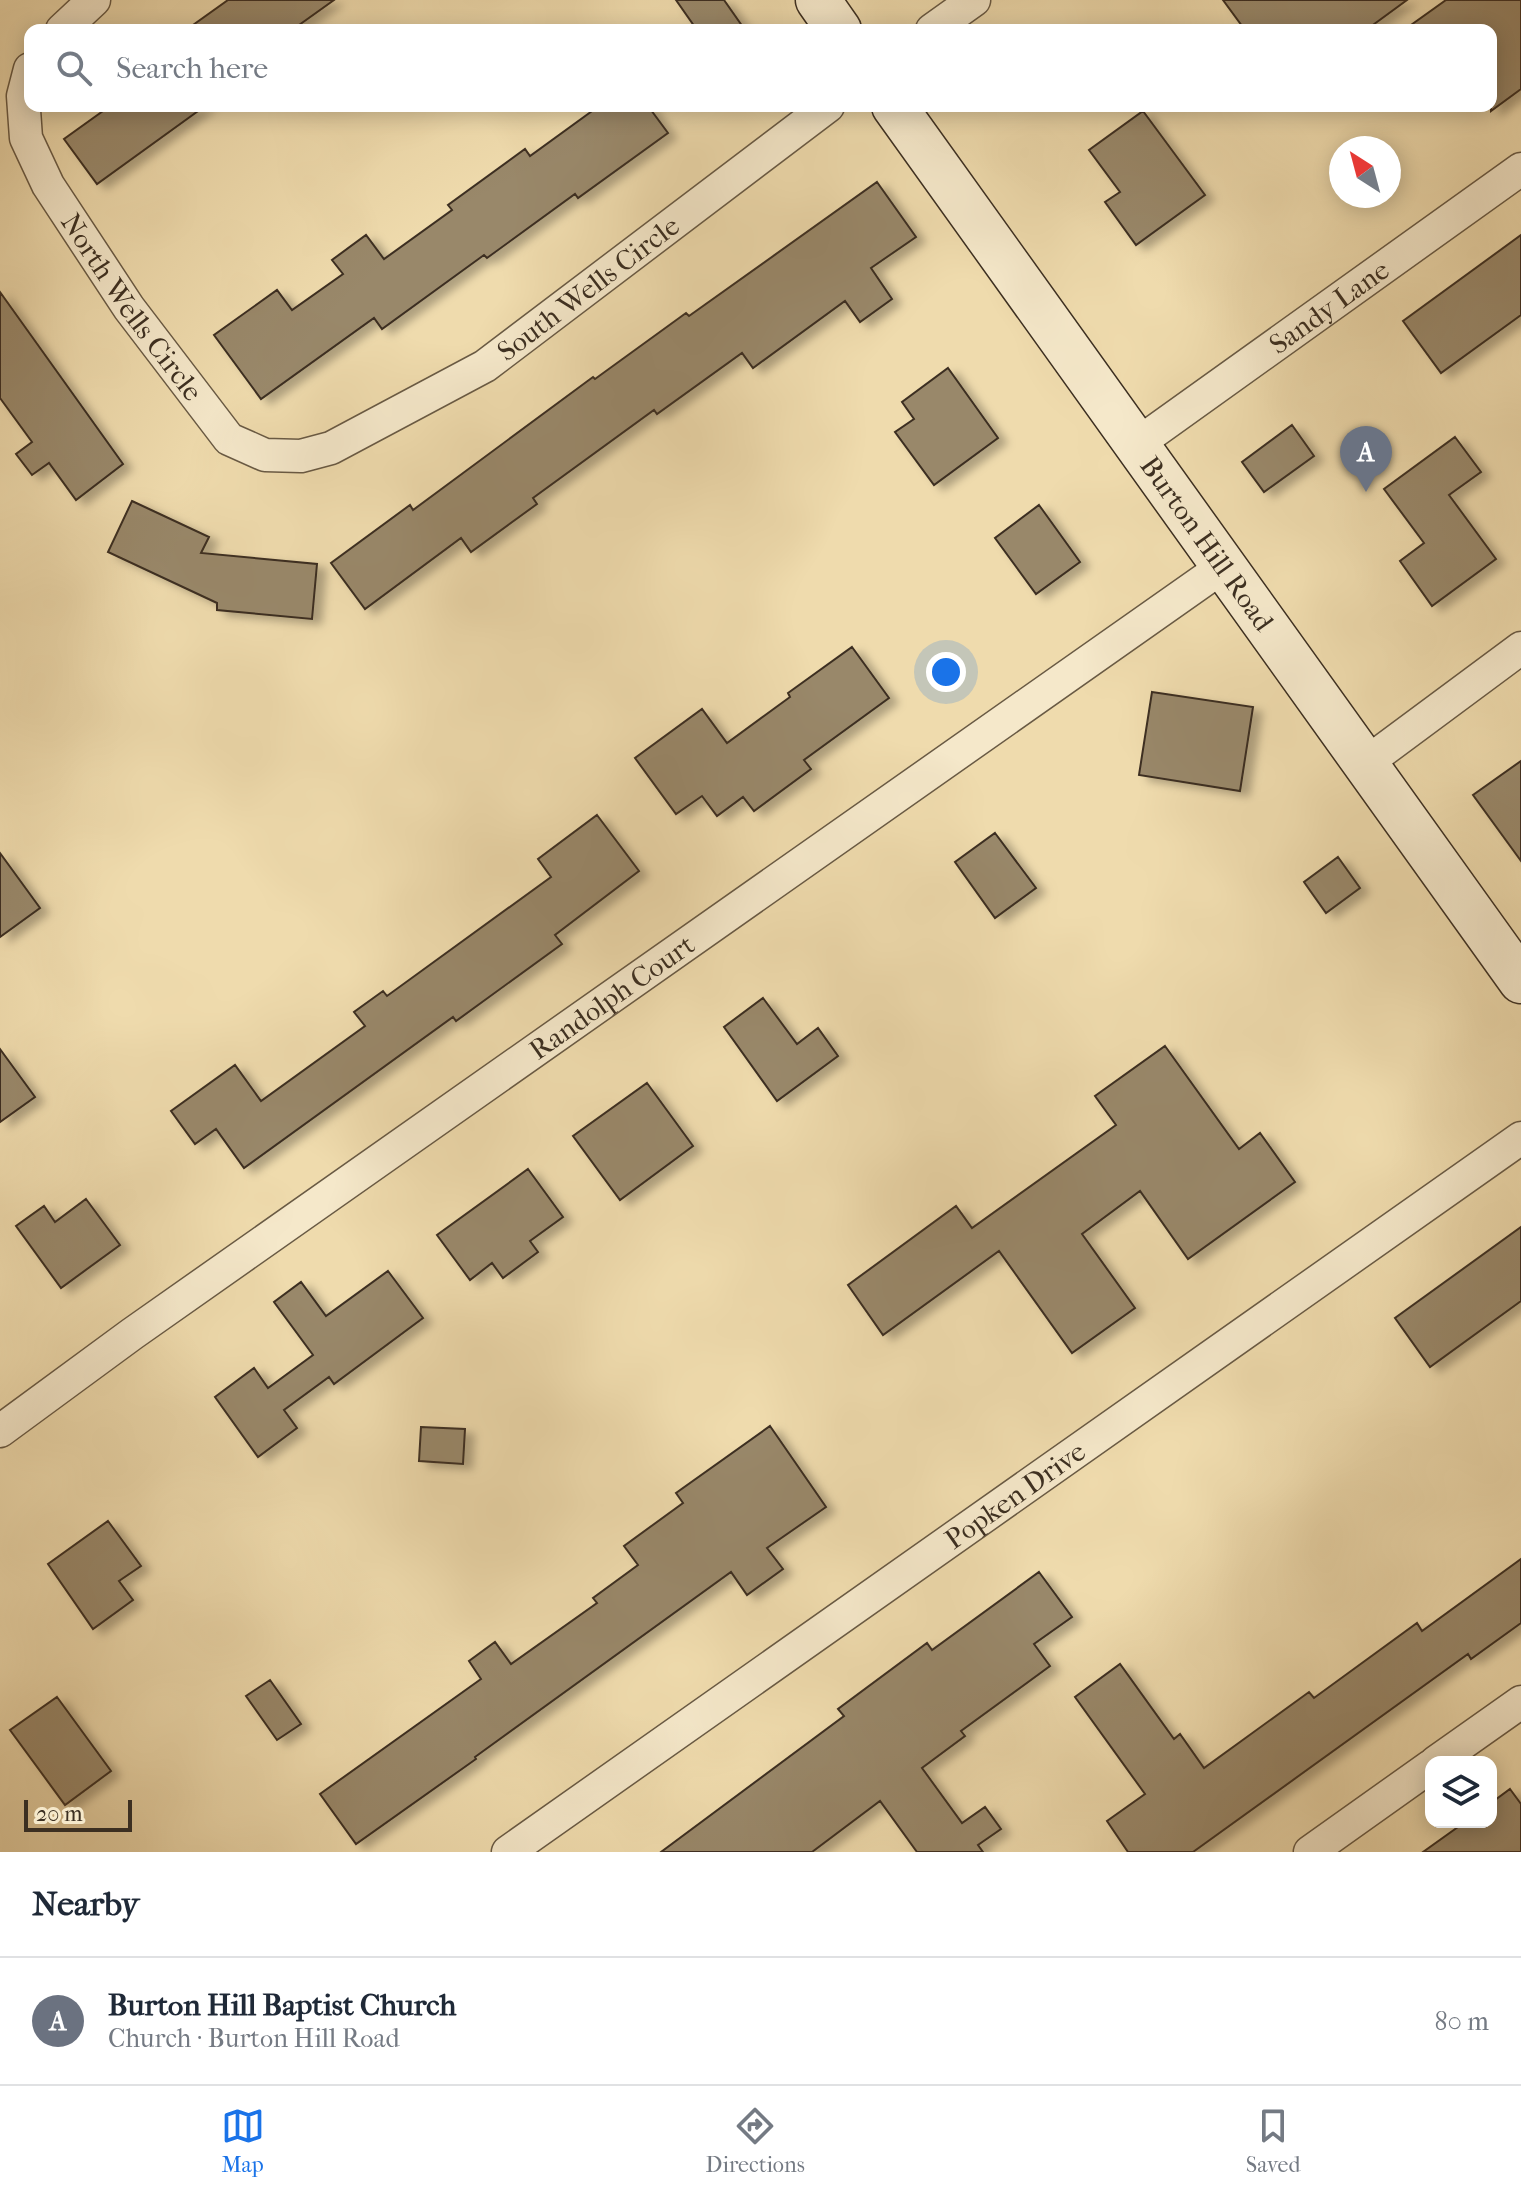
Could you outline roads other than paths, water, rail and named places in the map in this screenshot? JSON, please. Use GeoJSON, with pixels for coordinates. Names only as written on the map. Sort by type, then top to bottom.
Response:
{"type":"FeatureCollection","features":[{"type":"Feature","properties":{"kind":"street"},"geometry":{"type":"LineString","coordinates":[[68,24],[94,0]]}},
{"type":"Feature","properties":{"kind":"street"},"geometry":{"type":"LineString","coordinates":[[818,0],[835,24]]}},
{"type":"Feature","properties":{"kind":"street"},"geometry":{"type":"LineString","coordinates":[[940,24],[974,0]]}},
{"type":"Feature","properties":{"kind":"street","name":"North Wells Circle"},"geometry":{"type":"LineString","coordinates":[[24,112],[26,138],[48,185],[129,308],[229,439],[265,455],[301,456],[331,448]]}},
{"type":"Feature","properties":{"kind":"street","name":"South Wells Circle"},"geometry":{"type":"LineString","coordinates":[[331,448],[485,366],[820,112]]}},
{"type":"Feature","properties":{"kind":"street","name":"Burton Hill Road"},"geometry":{"type":"LineString","coordinates":[[898,112],[1521,981]]}},
{"type":"Feature","properties":{"kind":"street","name":"Sandy Lane"},"geometry":{"type":"LineString","coordinates":[[1137,444],[1521,169]]}},
{"type":"Feature","properties":{"kind":"street","name":"Randolph Court"},"geometry":{"type":"LineString","coordinates":[[0,1431],[158,1316],[1224,566]]}},
{"type":"Feature","properties":{"kind":"street"},"geometry":{"type":"LineString","coordinates":[[1366,763],[1521,648]]}},
{"type":"Feature","properties":{"kind":"street","name":"Popken Drive"},"geometry":{"type":"LineString","coordinates":[[508,1852],[1521,1138]]}},
{"type":"Feature","properties":{"kind":"street"},"geometry":{"type":"LineString","coordinates":[[1444,1756],[1521,1702]]}},
{"type":"Feature","properties":{"kind":"street"},"geometry":{"type":"LineString","coordinates":[[1310,1852],[1425,1770]]}},
{"type":"Feature","properties":{"kind":"place","name":"Burton Hill Baptist Church"},"geometry":{"type":"Point","coordinates":[1366,492]}}]}
